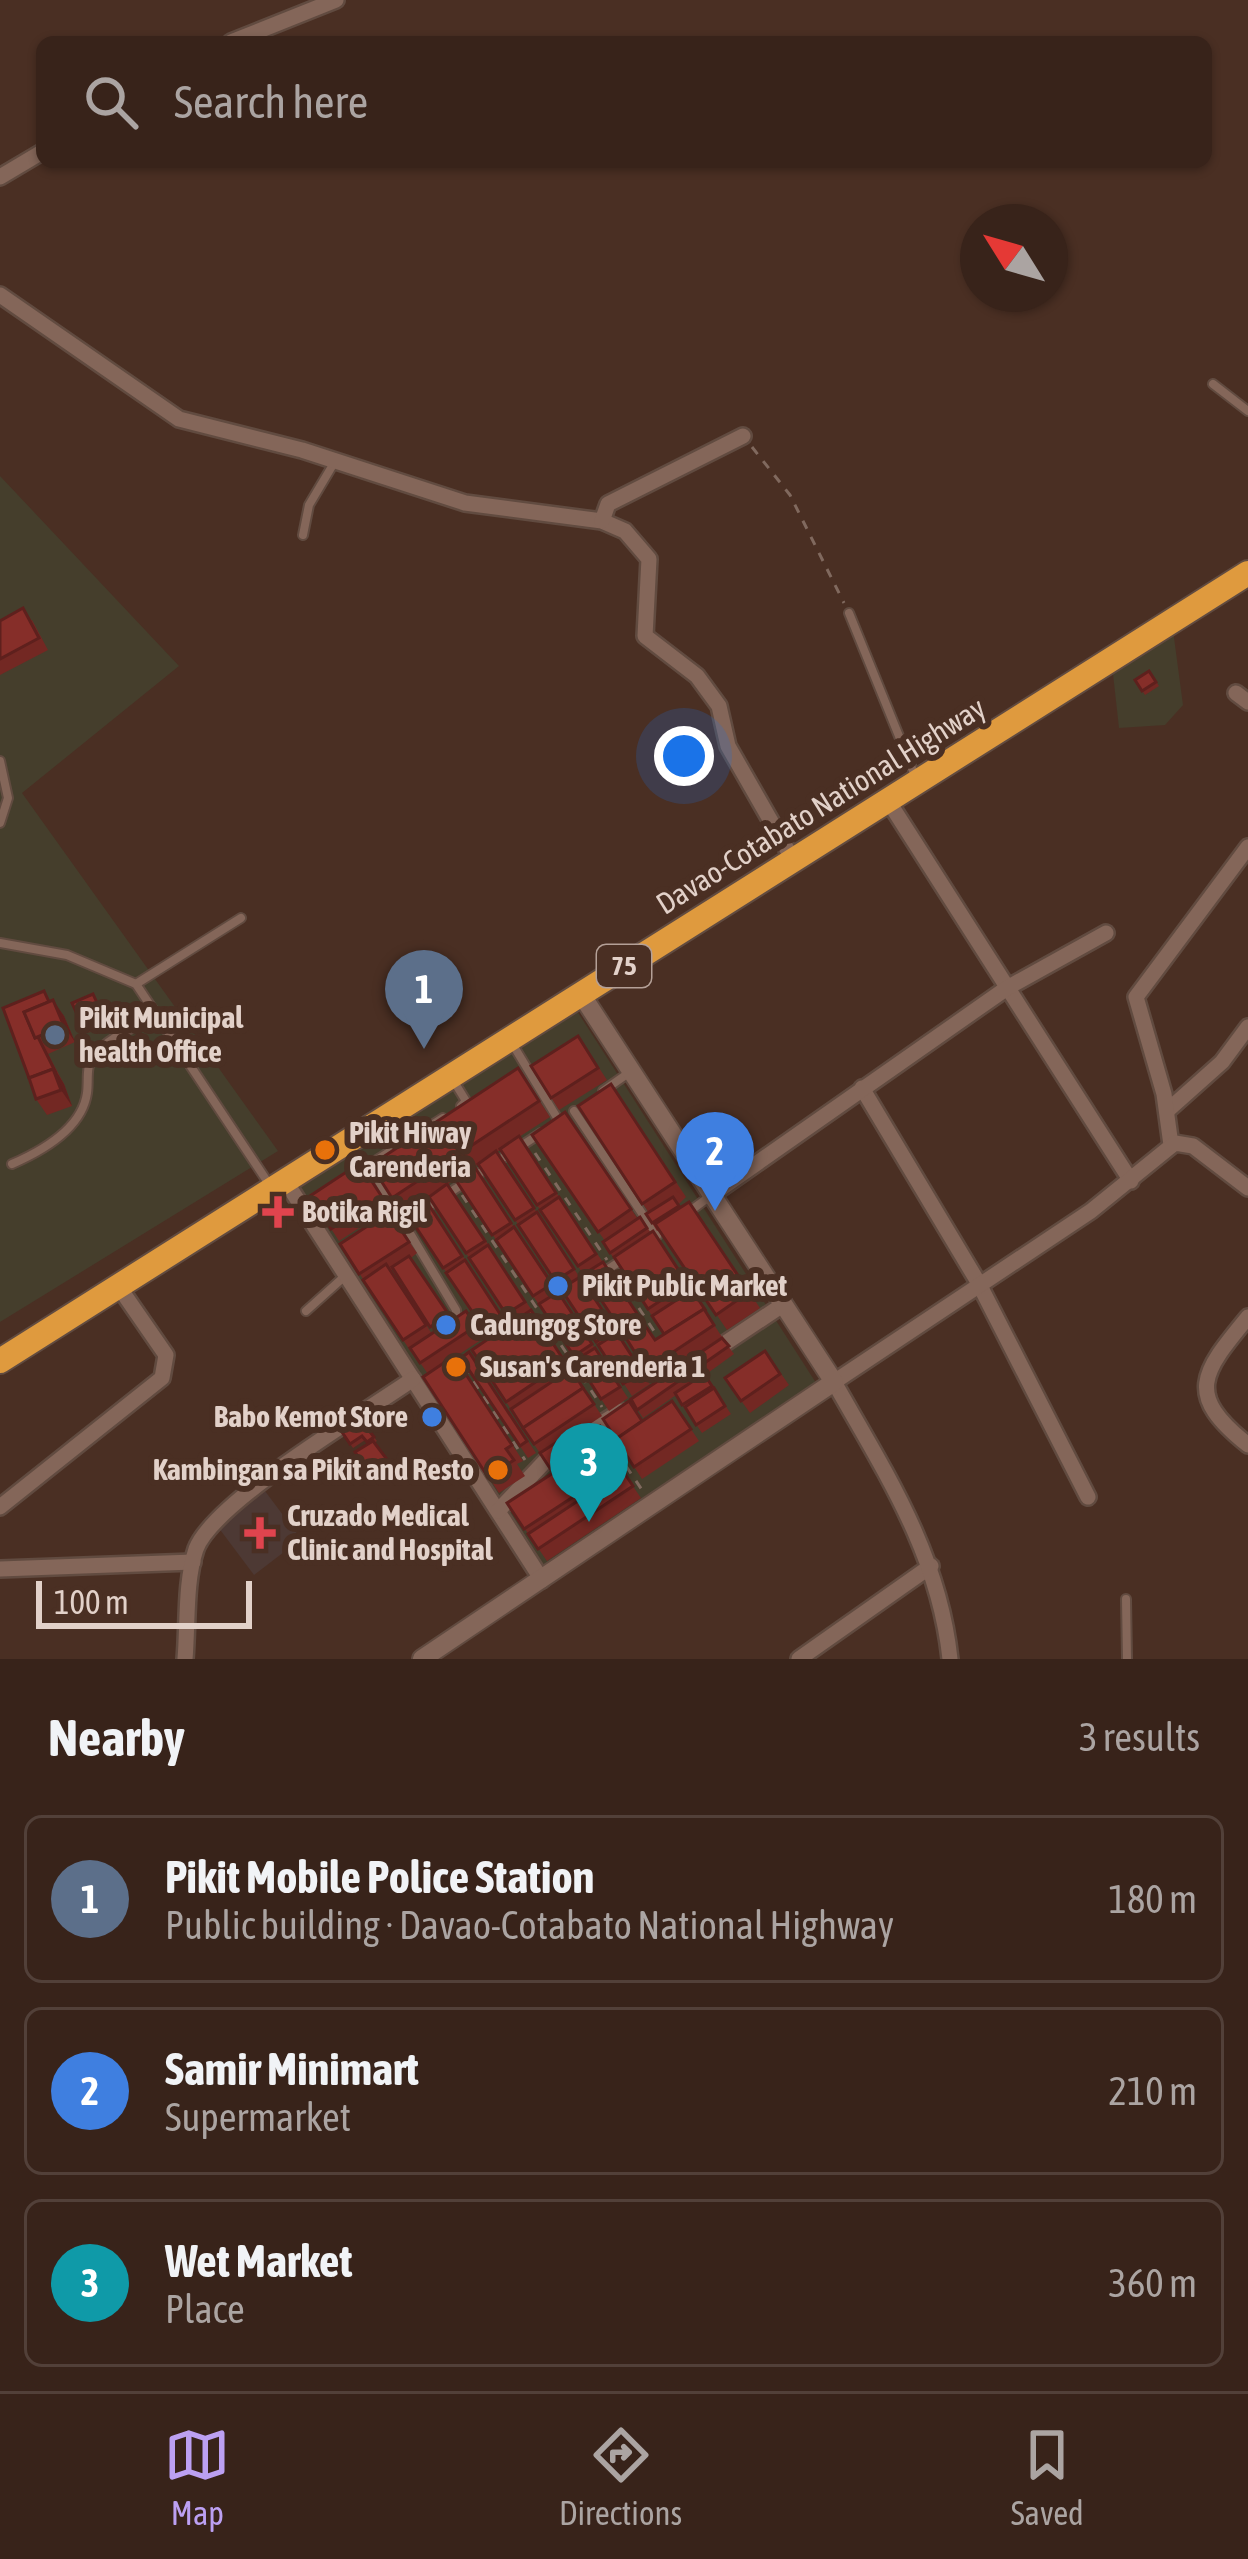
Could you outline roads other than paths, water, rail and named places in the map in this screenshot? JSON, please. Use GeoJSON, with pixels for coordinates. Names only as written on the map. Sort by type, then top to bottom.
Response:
{"type":"FeatureCollection","features":[{"type":"Feature","properties":{"kind":"highway","name":"Davao-Cotabato National Highway"},"geometry":{"type":"LineString","coordinates":[[0,1361],[1248,572]]}},
{"type":"Feature","properties":{"kind":"street"},"geometry":{"type":"LineString","coordinates":[[246,36],[336,0]]}},
{"type":"Feature","properties":{"kind":"street"},"geometry":{"type":"LineString","coordinates":[[0,177],[36,156]]}},
{"type":"Feature","properties":{"kind":"street"},"geometry":{"type":"LineString","coordinates":[[0,296],[179,419],[465,503],[602,521],[625,531],[644,549],[651,569],[645,636],[688,668],[719,706],[728,746],[792,858]]}},
{"type":"Feature","properties":{"kind":"street"},"geometry":{"type":"LineString","coordinates":[[602,521],[608,504],[742,436]]}},
{"type":"Feature","properties":{"kind":"street"},"geometry":{"type":"LineString","coordinates":[[887,799],[1131,1181]]}},
{"type":"Feature","properties":{"kind":"street"},"geometry":{"type":"LineString","coordinates":[[1171,1145],[1167,1111],[1136,997],[1248,848]]}},
{"type":"Feature","properties":{"kind":"street"},"geometry":{"type":"LineString","coordinates":[[713,1194],[1007,988],[1106,933]]}},
{"type":"Feature","properties":{"kind":"street"},"geometry":{"type":"LineString","coordinates":[[581,994],[834,1382],[915,1524],[931,1566],[950,1659]]}},
{"type":"Feature","properties":{"kind":"street"},"geometry":{"type":"LineString","coordinates":[[1167,1111],[1222,1062],[1248,1027]]}},
{"type":"Feature","properties":{"kind":"street"},"geometry":{"type":"LineString","coordinates":[[862,1088],[979,1282],[1088,1497]]}},
{"type":"Feature","properties":{"kind":"street"},"geometry":{"type":"LineString","coordinates":[[422,1659],[1131,1181],[1171,1145],[1193,1145],[1248,1188]]}},
{"type":"Feature","properties":{"kind":"street"},"geometry":{"type":"LineString","coordinates":[[279,1186],[334,1256],[419,1381],[542,1580]]}},
{"type":"Feature","properties":{"kind":"street"},"geometry":{"type":"LineString","coordinates":[[0,1507],[162,1378],[166,1355],[119,1286]]}},
{"type":"Feature","properties":{"kind":"street"},"geometry":{"type":"LineString","coordinates":[[699,1360],[784,1304]]}},
{"type":"Feature","properties":{"kind":"street"},"geometry":{"type":"LineString","coordinates":[[1248,1317],[1210,1364],[1206,1385],[1213,1415],[1248,1445]]}},
{"type":"Feature","properties":{"kind":"street"},"geometry":{"type":"LineString","coordinates":[[185,1659],[193,1562],[201,1539],[229,1509],[419,1381]]}},
{"type":"Feature","properties":{"kind":"street"},"geometry":{"type":"LineString","coordinates":[[498,1511],[550,1456],[646,1395]]}},
{"type":"Feature","properties":{"kind":"street"},"geometry":{"type":"LineString","coordinates":[[0,1569],[193,1562]]}},
{"type":"Feature","properties":{"kind":"street"},"geometry":{"type":"LineString","coordinates":[[799,1659],[931,1566]]}},
{"type":"Feature","properties":{"kind":"lane"},"geometry":{"type":"LineString","coordinates":[[1213,383],[1248,410]]}},
{"type":"Feature","properties":{"kind":"lane"},"geometry":{"type":"LineString","coordinates":[[303,535],[313,496],[334,461]]}},
{"type":"Feature","properties":{"kind":"lane"},"geometry":{"type":"LineString","coordinates":[[849,613],[917,780]]}},
{"type":"Feature","properties":{"kind":"lane"},"geometry":{"type":"LineString","coordinates":[[0,761],[8,798],[0,823]]}},
{"type":"Feature","properties":{"kind":"lane"},"geometry":{"type":"LineString","coordinates":[[136,984],[241,917]]}},
{"type":"Feature","properties":{"kind":"lane"},"geometry":{"type":"LineString","coordinates":[[0,943],[23,943],[67,955],[136,984],[279,1186]]}},
{"type":"Feature","properties":{"kind":"lane"},"geometry":{"type":"LineString","coordinates":[[12,1165],[55,1140],[77,1117],[96,1053],[159,1014]]}},
{"type":"Feature","properties":{"kind":"lane"},"geometry":{"type":"LineString","coordinates":[[510,1040],[559,1121]]}},
{"type":"Feature","properties":{"kind":"lane"},"geometry":{"type":"LineString","coordinates":[[382,1224],[457,1188],[632,1072]]}},
{"type":"Feature","properties":{"kind":"lane"},"geometry":{"type":"LineString","coordinates":[[448,1332],[459,1315],[369,1165],[465,1102],[452,1078]]}},
{"type":"Feature","properties":{"kind":"lane"},"geometry":{"type":"LineString","coordinates":[[574,1111],[657,1236]]}},
{"type":"Feature","properties":{"kind":"lane"},"geometry":{"type":"LineString","coordinates":[[378,1124],[395,1149]]}},
{"type":"Feature","properties":{"kind":"lane"},"geometry":{"type":"LineString","coordinates":[[576,1291],[713,1194]]}},
{"type":"Feature","properties":{"kind":"lane"},"geometry":{"type":"LineString","coordinates":[[334,1256],[350,1245]]}},
{"type":"Feature","properties":{"kind":"lane"},"geometry":{"type":"LineString","coordinates":[[306,1311],[346,1276]]}},
{"type":"Feature","properties":{"kind":"lane"},"geometry":{"type":"LineString","coordinates":[[418,1354],[419,1381]]}},
{"type":"Feature","properties":{"kind":"lane"},"geometry":{"type":"LineString","coordinates":[[1126,1599],[1127,1659]]}},
{"type":"Feature","properties":{"kind":"place","name":"Pikit Municipal health Office"},"geometry":{"type":"Point","coordinates":[55,1035]}},
{"type":"Feature","properties":{"kind":"place","name":"Pikit Mobile Police Station"},"geometry":{"type":"Point","coordinates":[424,1049]}},
{"type":"Feature","properties":{"kind":"place","name":"Pikit Hiway Carenderia"},"geometry":{"type":"Point","coordinates":[325,1150]}},
{"type":"Feature","properties":{"kind":"place","name":"Samir Minimart"},"geometry":{"type":"Point","coordinates":[715,1211]}},
{"type":"Feature","properties":{"kind":"place","name":"Botika Rigil"},"geometry":{"type":"Point","coordinates":[278,1212]}},
{"type":"Feature","properties":{"kind":"place","name":"Pikit Public Market"},"geometry":{"type":"Point","coordinates":[558,1286]}},
{"type":"Feature","properties":{"kind":"place","name":"Cadungog Store"},"geometry":{"type":"Point","coordinates":[446,1325]}},
{"type":"Feature","properties":{"kind":"place","name":"Susan's Carenderia 1"},"geometry":{"type":"Point","coordinates":[456,1367]}},
{"type":"Feature","properties":{"kind":"place","name":"Babo Kemot Store"},"geometry":{"type":"Point","coordinates":[432,1417]}},
{"type":"Feature","properties":{"kind":"place","name":"Kambingan sa Pikit and Resto"},"geometry":{"type":"Point","coordinates":[498,1470]}},
{"type":"Feature","properties":{"kind":"place","name":"Wet Market"},"geometry":{"type":"Point","coordinates":[589,1522]}},
{"type":"Feature","properties":{"kind":"place","name":"Cruzado Medical Clinic and Hospital"},"geometry":{"type":"Point","coordinates":[260,1533]}}]}
